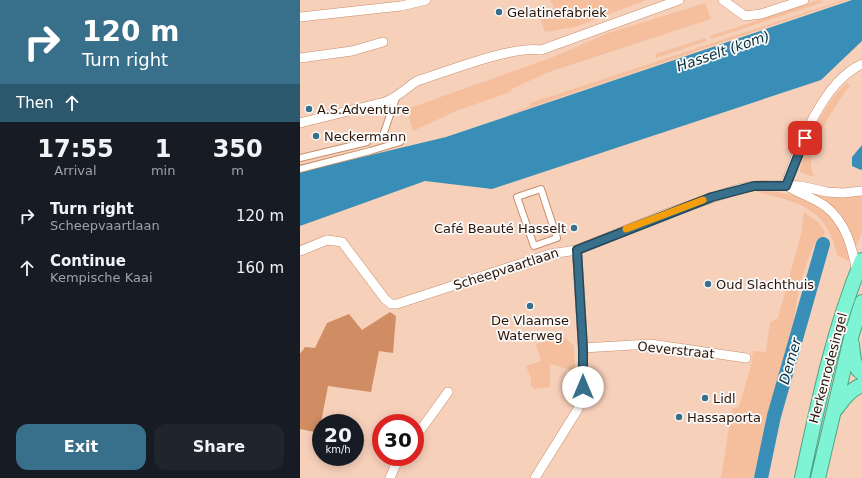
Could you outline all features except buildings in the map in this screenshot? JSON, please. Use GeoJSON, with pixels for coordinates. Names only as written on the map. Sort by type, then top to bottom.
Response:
{"type":"FeatureCollection","features":[{"type":"Feature","properties":{"kind":"highway","name":"Herkenrodesingel"},"geometry":{"type":"LineString","coordinates":[[802,478],[829,358],[859,266]]}},
{"type":"Feature","properties":{"kind":"highway","name":"Herkenrodesingel"},"geometry":{"type":"LineString","coordinates":[[818,478],[852,334],[862,302]]}},
{"type":"Feature","properties":{"kind":"highway"},"geometry":{"type":"LineString","coordinates":[[852,334],[853,356],[858,371],[862,373]]}},
{"type":"Feature","properties":{"kind":"highway"},"geometry":{"type":"LineString","coordinates":[[833,414],[845,396],[855,388],[862,385]]}},
{"type":"Feature","properties":{"kind":"street"},"geometry":{"type":"LineString","coordinates":[[300,17],[416,4],[426,0]]}},
{"type":"Feature","properties":{"kind":"street"},"geometry":{"type":"LineString","coordinates":[[382,138],[396,98],[404,89],[417,81],[528,48],[541,50],[679,0]]}},
{"type":"Feature","properties":{"kind":"street"},"geometry":{"type":"LineString","coordinates":[[723,0],[745,16],[761,14],[804,0]]}},
{"type":"Feature","properties":{"kind":"street"},"geometry":{"type":"LineString","coordinates":[[300,58],[352,51],[384,42]]}},
{"type":"Feature","properties":{"kind":"street"},"geometry":{"type":"LineString","coordinates":[[859,266],[849,239],[836,217],[824,206],[787,187],[818,109],[830,90],[844,77],[862,64]]}},
{"type":"Feature","properties":{"kind":"street"},"geometry":{"type":"LineString","coordinates":[[300,123],[396,98]]}},
{"type":"Feature","properties":{"kind":"street"},"geometry":{"type":"LineString","coordinates":[[300,158],[367,142]]}},
{"type":"Feature","properties":{"kind":"street"},"geometry":{"type":"LineString","coordinates":[[300,168],[370,152],[400,142]]}},
{"type":"Feature","properties":{"kind":"street","name":"Scheepvaartlaan"},"geometry":{"type":"LineString","coordinates":[[300,251],[327,240],[342,242],[385,299],[393,304],[400,304],[550,254],[577,250],[712,197],[754,186],[801,186],[837,193],[862,191]]}},
{"type":"Feature","properties":{"kind":"street"},"geometry":{"type":"LineString","coordinates":[[541,189],[557,238],[534,246],[518,196],[541,189]]}},
{"type":"Feature","properties":{"kind":"street"},"geometry":{"type":"LineString","coordinates":[[535,478],[578,408],[583,387],[583,348],[577,250]]}},
{"type":"Feature","properties":{"kind":"street","name":"Oeverstraat"},"geometry":{"type":"LineString","coordinates":[[583,348],[650,344],[746,358]]}},
{"type":"Feature","properties":{"kind":"street"},"geometry":{"type":"LineString","coordinates":[[424,425],[448,392]]}},
{"type":"Feature","properties":{"kind":"street"},"geometry":{"type":"LineString","coordinates":[[390,478],[395,466]]}},
{"type":"Feature","properties":{"kind":"shaded area"},"geometry":{"type":"Polygon","coordinates":[[[550,0],[646,0],[575,27],[545,32],[539,16],[554,7],[550,0]]]}},
{"type":"Feature","properties":{"kind":"shaded area"},"geometry":{"type":"Polygon","coordinates":[[[819,0],[824,2],[711,39],[710,36],[819,0]]]}},
{"type":"Feature","properties":{"kind":"shaded area"},"geometry":{"type":"Polygon","coordinates":[[[843,0],[847,0],[502,117],[530,106],[530,103],[843,0]]]}},
{"type":"Feature","properties":{"kind":"shaded area"},"geometry":{"type":"Polygon","coordinates":[[[705,3],[711,19],[549,72],[512,89],[511,92],[456,111],[413,131],[407,109],[553,57],[608,33],[705,3]]]}},
{"type":"Feature","properties":{"kind":"shaded area"},"geometry":{"type":"Polygon","coordinates":[[[706,38],[707,41],[656,58],[655,54],[706,38]]]}},
{"type":"Feature","properties":{"kind":"shaded area"},"geometry":{"type":"Polygon","coordinates":[[[847,83],[850,85],[825,124],[815,146],[811,165],[814,177],[800,172],[801,163],[824,110],[847,83]]]}},
{"type":"Feature","properties":{"kind":"shaded area"},"geometry":{"type":"Polygon","coordinates":[[[758,190],[792,195],[813,203],[823,209],[840,230],[850,258],[848,261],[837,255],[826,227],[818,217],[798,204],[786,199],[757,192],[758,190]]]}},
{"type":"Feature","properties":{"kind":"shaded area"},"geometry":{"type":"Polygon","coordinates":[[[814,195],[827,196],[862,195],[862,233],[855,249],[814,195]]]}},
{"type":"Feature","properties":{"kind":"shaded area"},"geometry":{"type":"Polygon","coordinates":[[[804,212],[819,223],[825,232],[822,239],[817,239],[805,269],[796,304],[794,324],[753,478],[721,478],[732,408],[739,407],[751,365],[753,351],[766,352],[770,322],[778,318],[801,234],[804,212]]]}},
{"type":"Feature","properties":{"kind":"shaded area"},"geometry":{"type":"Polygon","coordinates":[[[390,312],[396,316],[393,353],[379,351],[371,392],[328,386],[323,414],[312,414],[312,432],[300,429],[300,354],[305,347],[315,348],[327,323],[349,314],[362,330],[390,312]]]}},
{"type":"Feature","properties":{"kind":"shaded area"},"geometry":{"type":"Polygon","coordinates":[[[563,336],[574,346],[575,371],[550,364],[550,387],[534,389],[531,386],[531,379],[526,366],[541,361],[536,344],[563,336]]]}},
{"type":"Feature","properties":{"kind":"water","name":"Hasselt (kom)"},"geometry":{"type":"Polygon","coordinates":[[[852,0],[862,0],[862,41],[821,80],[492,189],[425,181],[300,226],[300,172],[446,137],[852,0]]]}},
{"type":"Feature","properties":{"kind":"water"},"geometry":{"type":"Polygon","coordinates":[[[862,145],[861,170],[852,166],[852,157],[862,145]]]}},
{"type":"Feature","properties":{"kind":"waterway","name":"Demer"},"geometry":{"type":"LineString","coordinates":[[761,478],[774,416],[823,244]]}},
{"type":"Feature","properties":{"kind":"slow traffic"},"geometry":{"type":"LineString","coordinates":[[626,229],[703,200]]}},
{"type":"Feature","properties":{"kind":"place","name":"Gelatinefabriek"},"geometry":{"type":"Point","coordinates":[499,12]}},
{"type":"Feature","properties":{"kind":"place","name":"A.S.Adventure"},"geometry":{"type":"Point","coordinates":[309,109]}},
{"type":"Feature","properties":{"kind":"place","name":"Neckermann"},"geometry":{"type":"Point","coordinates":[316,136]}},
{"type":"Feature","properties":{"kind":"place","name":"Café Beauté Hasselt"},"geometry":{"type":"Point","coordinates":[574,228]}},
{"type":"Feature","properties":{"kind":"place","name":"Oud Slachthuis"},"geometry":{"type":"Point","coordinates":[708,284]}},
{"type":"Feature","properties":{"kind":"place","name":"De Vlaamse Waterweg"},"geometry":{"type":"Point","coordinates":[530,306]}},
{"type":"Feature","properties":{"kind":"place","name":"Lidl"},"geometry":{"type":"Point","coordinates":[705,398]}},
{"type":"Feature","properties":{"kind":"place","name":"Hassaporta"},"geometry":{"type":"Point","coordinates":[679,417]}},
{"type":"Feature","properties":{"kind":"route"},"geometry":{"type":"LineString","coordinates":[[583,387],[583,348],[577,250],[616,233],[712,197],[738,189],[754,186],[786,186],[805,138]]}}]}
